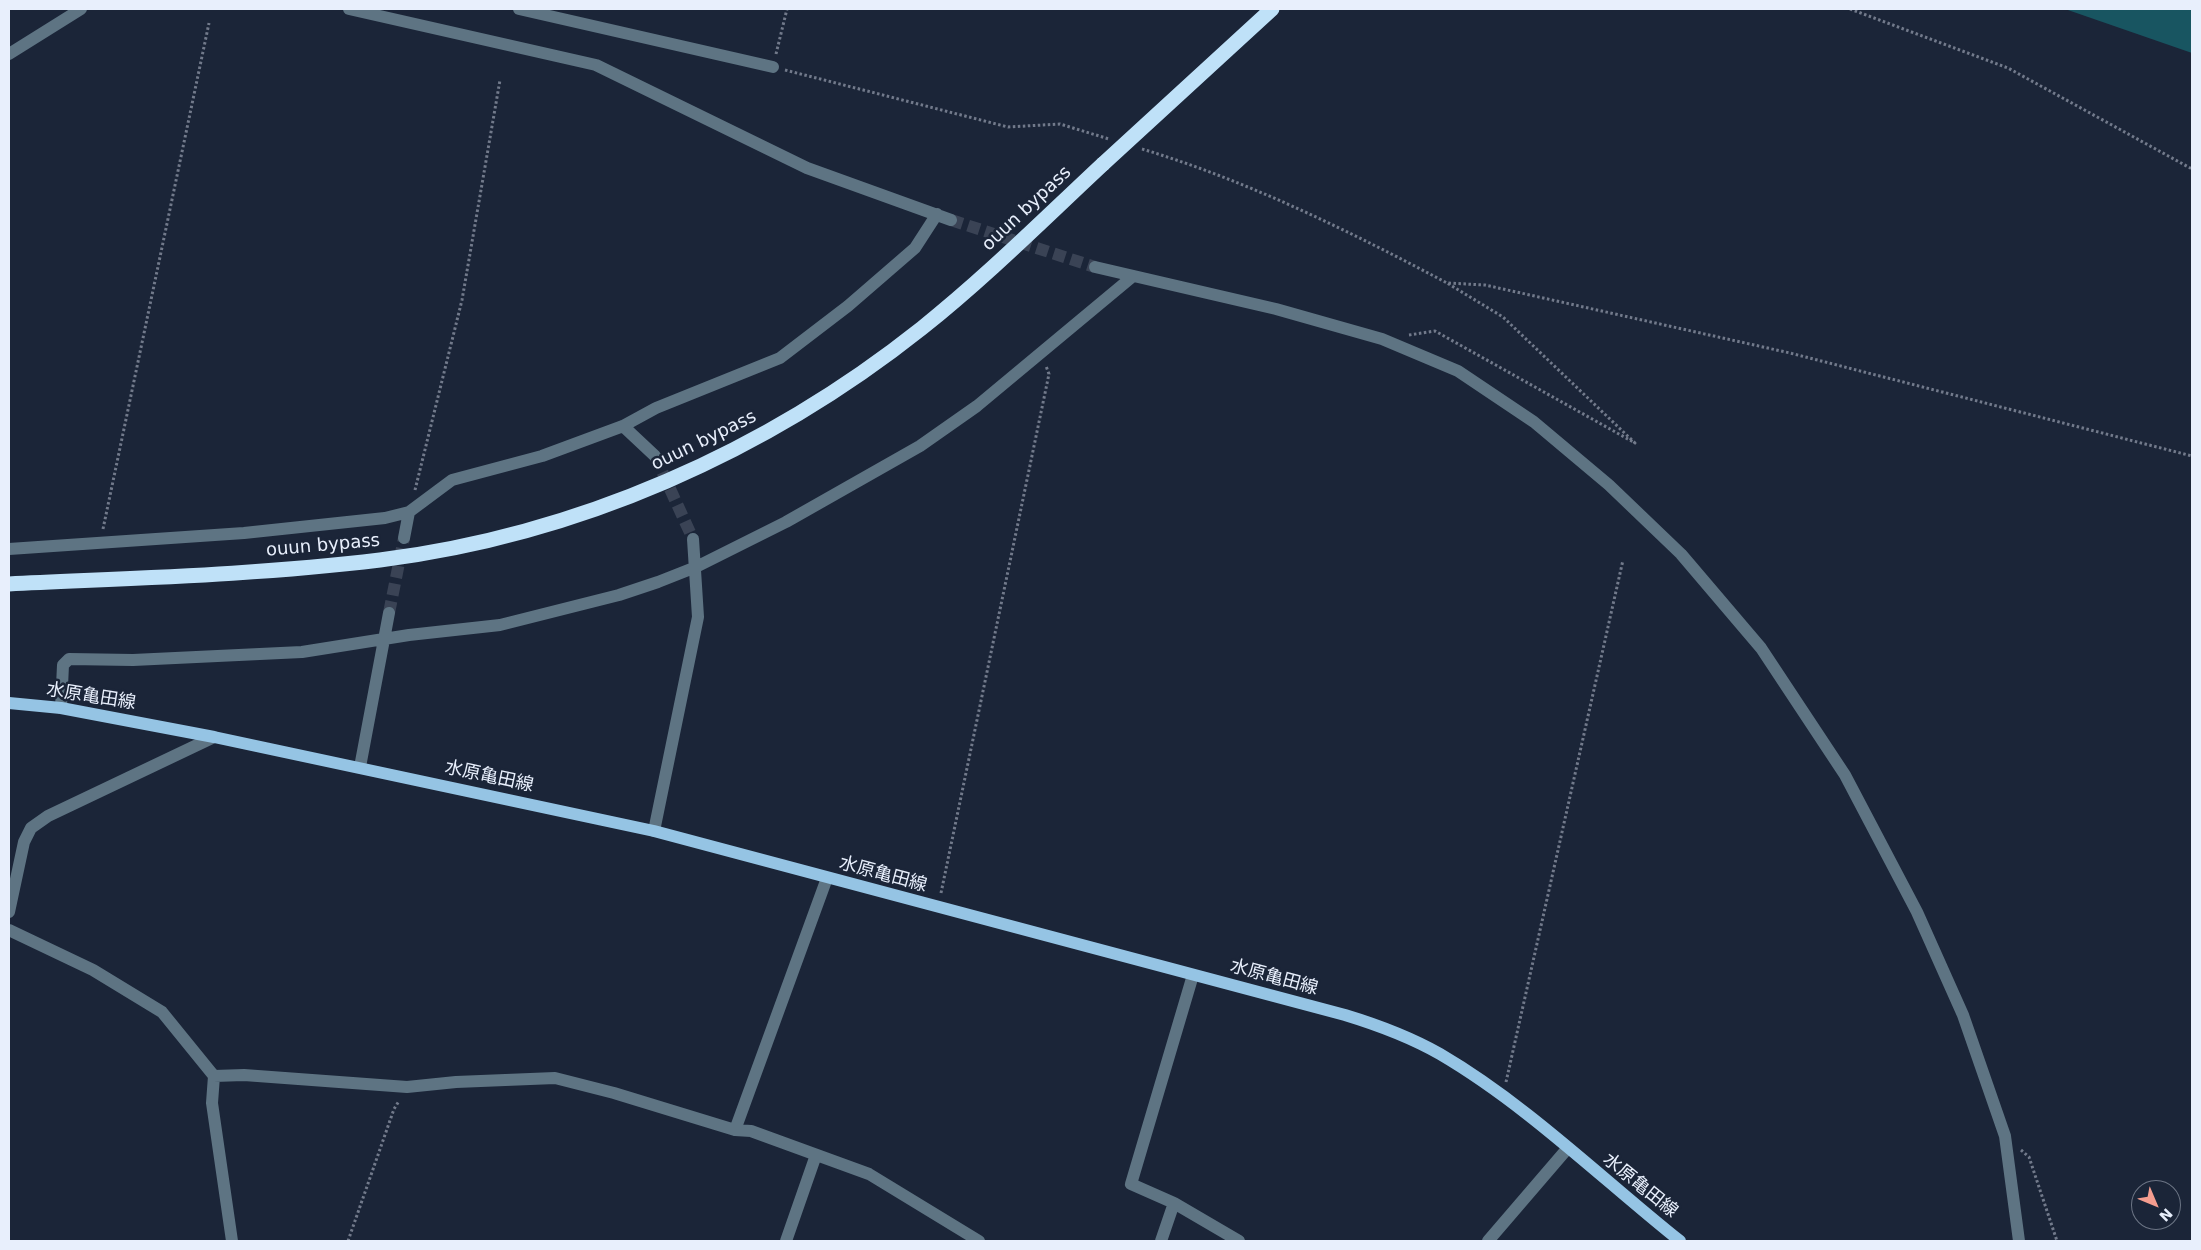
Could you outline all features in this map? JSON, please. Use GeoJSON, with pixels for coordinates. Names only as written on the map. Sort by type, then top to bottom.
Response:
{"type":"FeatureCollection","features":[{"type":"Feature","properties":{"kind":"highway","name":"ouun bypass"},"geometry":{"type":"LineString","coordinates":[[9,584],[208,575],[382,560],[502,536],[603,508],[682,475],[758,437],[843,384],[922,328],[996,264],[1272,9]]}},
{"type":"Feature","properties":{"kind":"main road","name":"水原亀田線"},"geometry":{"type":"LineString","coordinates":[[9,703],[61,708],[214,737],[654,831],[1345,1015],[1392,1031],[1440,1054],[1503,1095],[1680,1241]]}},
{"type":"Feature","properties":{"kind":"street"},"geometry":{"type":"LineString","coordinates":[[9,54],[81,9]]}},
{"type":"Feature","properties":{"kind":"street"},"geometry":{"type":"LineString","coordinates":[[349,9],[596,65],[807,168],[951,220]]}},
{"type":"Feature","properties":{"kind":"street"},"geometry":{"type":"LineString","coordinates":[[519,9],[773,67]]}},
{"type":"Feature","properties":{"kind":"street"},"geometry":{"type":"LineString","coordinates":[[9,549],[244,533],[385,518],[409,512],[452,480],[542,456],[623,426],[656,408],[780,358],[848,306],[915,248],[937,214]]}},
{"type":"Feature","properties":{"kind":"street"},"geometry":{"type":"LineString","coordinates":[[1095,268],[1276,309],[1382,339],[1458,371],[1534,422],[1609,485],[1681,554],[1761,648],[1845,775],[1917,912],[1963,1015],[2004,1136],[2019,1241]]}},
{"type":"Feature","properties":{"kind":"street"},"geometry":{"type":"LineString","coordinates":[[61,708],[63,665],[69,659],[133,660],[302,652],[500,625],[619,595],[696,567],[786,522],[920,446],[977,406],[1042,354],[1092,307],[1132,277]]}},
{"type":"Feature","properties":{"kind":"street"},"geometry":{"type":"LineString","coordinates":[[623,426],[655,456]]}},
{"type":"Feature","properties":{"kind":"street"},"geometry":{"type":"LineString","coordinates":[[404,538],[409,512]]}},
{"type":"Feature","properties":{"kind":"street"},"geometry":{"type":"LineString","coordinates":[[654,831],[698,617],[693,539]]}},
{"type":"Feature","properties":{"kind":"street"},"geometry":{"type":"LineString","coordinates":[[360,767],[389,613]]}},
{"type":"Feature","properties":{"kind":"street"},"geometry":{"type":"LineString","coordinates":[[9,912],[24,842],[31,828],[48,816],[214,737]]}},
{"type":"Feature","properties":{"kind":"street"},"geometry":{"type":"LineString","coordinates":[[735,1130],[827,878]]}},
{"type":"Feature","properties":{"kind":"street"},"geometry":{"type":"LineString","coordinates":[[9,930],[93,970],[162,1012],[214,1076],[212,1104],[232,1241]]}},
{"type":"Feature","properties":{"kind":"street"},"geometry":{"type":"LineString","coordinates":[[1193,975],[1130,1184],[1174,1203],[1239,1241]]}},
{"type":"Feature","properties":{"kind":"street"},"geometry":{"type":"LineString","coordinates":[[214,1076],[244,1075],[407,1087],[456,1082],[554,1078],[614,1093],[735,1130],[751,1131],[869,1174],[979,1241]]}},
{"type":"Feature","properties":{"kind":"street"},"geometry":{"type":"LineString","coordinates":[[1488,1241],[1568,1149]]}},
{"type":"Feature","properties":{"kind":"street"},"geometry":{"type":"LineString","coordinates":[[786,1241],[816,1155]]}},
{"type":"Feature","properties":{"kind":"street"},"geometry":{"type":"LineString","coordinates":[[1161,1241],[1174,1203]]}},
{"type":"Feature","properties":{"kind":"path"},"geometry":{"type":"LineString","coordinates":[[787,9],[773,67],[1008,127],[1060,124],[1117,141]]}},
{"type":"Feature","properties":{"kind":"path"},"geometry":{"type":"LineString","coordinates":[[1850,9],[2008,68],[2192,169]]}},
{"type":"Feature","properties":{"kind":"path"},"geometry":{"type":"LineString","coordinates":[[101,542],[106,510],[209,23]]}},
{"type":"Feature","properties":{"kind":"path"},"geometry":{"type":"LineString","coordinates":[[409,512],[462,300],[500,80]]}},
{"type":"Feature","properties":{"kind":"path"},"geometry":{"type":"LineString","coordinates":[[1135,147],[1192,164],[1347,230],[1447,283],[1503,317],[1635,443],[1435,331],[1382,339]]}},
{"type":"Feature","properties":{"kind":"path"},"geometry":{"type":"LineString","coordinates":[[1447,283],[1485,285],[1790,353],[2192,456]]}},
{"type":"Feature","properties":{"kind":"path"},"geometry":{"type":"LineString","coordinates":[[938,908],[1049,374],[1042,354]]}},
{"type":"Feature","properties":{"kind":"path"},"geometry":{"type":"LineString","coordinates":[[1503,1095],[1623,560]]}},
{"type":"Feature","properties":{"kind":"path"},"geometry":{"type":"LineString","coordinates":[[348,1241],[394,1109],[407,1087]]}},
{"type":"Feature","properties":{"kind":"path"},"geometry":{"type":"LineString","coordinates":[[2004,1136],[2029,1157],[2057,1241]]}},
{"type":"Feature","properties":{"kind":"shaded area"},"geometry":{"type":"Polygon","coordinates":[[[2065,9],[2192,9],[2192,53],[2065,9]]]}},
{"type":"Feature","properties":{"kind":"tunnel"},"geometry":{"type":"LineString","coordinates":[[951,220],[1095,267]]}},
{"type":"Feature","properties":{"kind":"tunnel"},"geometry":{"type":"LineString","coordinates":[[655,456],[693,539]]}},
{"type":"Feature","properties":{"kind":"tunnel"},"geometry":{"type":"LineString","coordinates":[[389,613],[404,538]]}}]}
